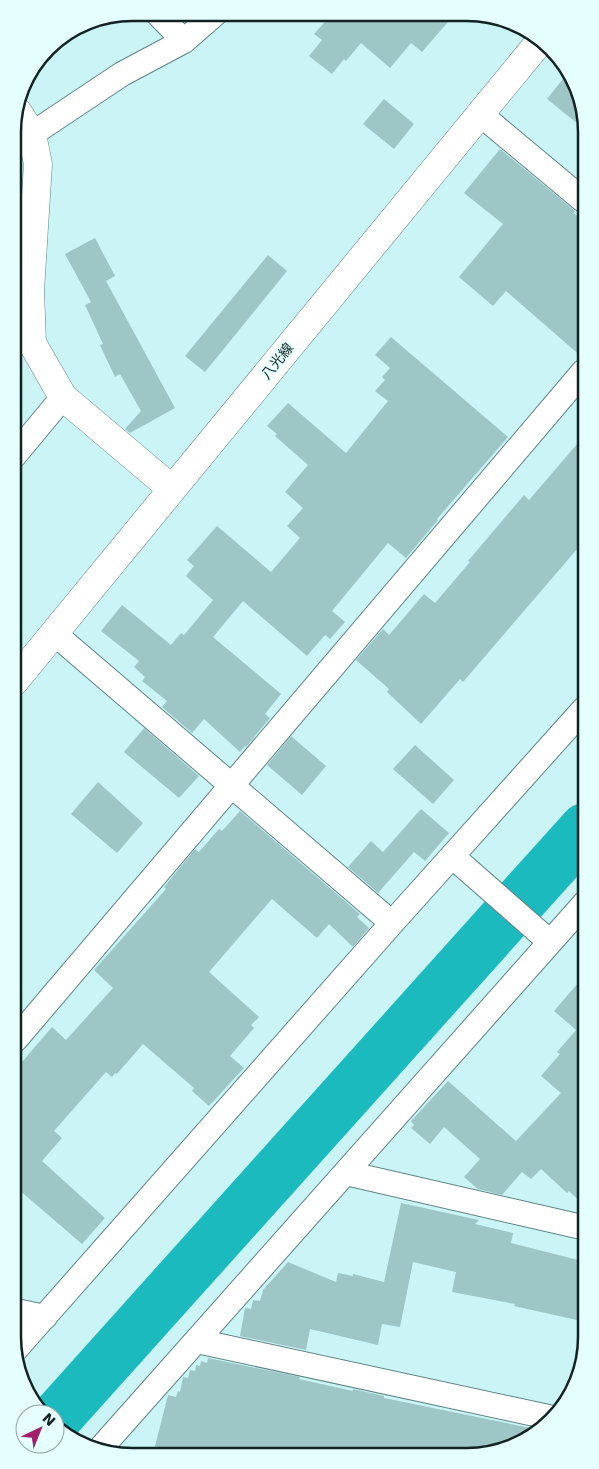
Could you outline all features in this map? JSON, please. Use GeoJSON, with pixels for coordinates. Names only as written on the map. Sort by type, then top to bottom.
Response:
{"type":"FeatureCollection","features":[{"type":"Feature","properties":{"kind":"street"},"geometry":{"type":"LineString","coordinates":[[164,21],[184,42]]}},
{"type":"Feature","properties":{"kind":"street"},"geometry":{"type":"LineString","coordinates":[[32,134],[122,74],[184,42],[207,21]]}},
{"type":"Feature","properties":{"kind":"street","name":"八光線"},"geometry":{"type":"LineString","coordinates":[[21,674],[536,46]]}},
{"type":"Feature","properties":{"kind":"street"},"geometry":{"type":"LineString","coordinates":[[480,114],[578,196]]}},
{"type":"Feature","properties":{"kind":"street"},"geometry":{"type":"LineString","coordinates":[[22,119],[32,134],[38,164],[22,289],[32,343],[64,397],[172,489]]}},
{"type":"Feature","properties":{"kind":"street"},"geometry":{"type":"LineString","coordinates":[[21,1033],[578,378]]}},
{"type":"Feature","properties":{"kind":"street"},"geometry":{"type":"LineString","coordinates":[[21,448],[64,397]]}},
{"type":"Feature","properties":{"kind":"street"},"geometry":{"type":"LineString","coordinates":[[55,634],[392,922]]}},
{"type":"Feature","properties":{"kind":"street"},"geometry":{"type":"LineString","coordinates":[[21,1343],[392,922],[459,862],[578,716]]}},
{"type":"Feature","properties":{"kind":"street"},"geometry":{"type":"LineString","coordinates":[[459,862],[545,938]]}},
{"type":"Feature","properties":{"kind":"street"},"geometry":{"type":"LineString","coordinates":[[104,1444],[346,1173],[545,938],[578,909]]}},
{"type":"Feature","properties":{"kind":"street"},"geometry":{"type":"LineString","coordinates":[[346,1173],[578,1225]]}},
{"type":"Feature","properties":{"kind":"street"},"geometry":{"type":"LineString","coordinates":[[21,1311],[45,1317]]}},
{"type":"Feature","properties":{"kind":"street"},"geometry":{"type":"LineString","coordinates":[[197,1341],[544,1416]]}},
{"type":"Feature","properties":{"kind":"building"},"geometry":{"type":"Polygon","coordinates":[[[326,21],[449,21],[422,52],[411,43],[390,68],[361,43],[332,74],[309,56],[322,40],[314,34],[326,21]]]}},
{"type":"Feature","properties":{"kind":"building"},"geometry":{"type":"Polygon","coordinates":[[[563,78],[574,104],[577,123],[547,99],[563,78]]]}},
{"type":"Feature","properties":{"kind":"building"},"geometry":{"type":"Polygon","coordinates":[[[384,99],[414,124],[394,149],[363,124],[384,99]]]}},
{"type":"Feature","properties":{"kind":"building"},"geometry":{"type":"Polygon","coordinates":[[[500,149],[575,211],[574,213],[578,217],[578,354],[506,291],[493,306],[459,277],[503,224],[464,193],[500,149]]]}},
{"type":"Feature","properties":{"kind":"building"},"geometry":{"type":"Polygon","coordinates":[[[95,238],[115,276],[106,281],[175,408],[130,433],[125,429],[141,411],[120,374],[115,377],[100,345],[103,344],[85,305],[91,302],[65,254],[95,238]]]}},
{"type":"Feature","properties":{"kind":"building"},"geometry":{"type":"Polygon","coordinates":[[[268,255],[287,271],[205,372],[185,356],[268,255]]]}},
{"type":"Feature","properties":{"kind":"building"},"geometry":{"type":"Polygon","coordinates":[[[391,337],[508,437],[406,558],[388,543],[332,611],[345,622],[330,639],[325,635],[307,656],[243,601],[213,637],[281,694],[265,714],[270,718],[240,752],[204,719],[192,733],[162,707],[167,701],[142,681],[145,677],[134,667],[139,661],[101,631],[122,605],[171,645],[181,633],[184,635],[213,600],[186,576],[194,566],[187,560],[217,526],[271,572],[300,538],[287,526],[303,508],[285,492],[308,465],[275,436],[277,434],[267,426],[288,403],[346,453],[388,401],[375,391],[385,380],[382,377],[390,368],[375,355],[391,337]]]}},
{"type":"Feature","properties":{"kind":"building"},"geometry":{"type":"Polygon","coordinates":[[[578,443],[578,548],[463,682],[460,679],[421,724],[387,692],[389,689],[356,660],[383,629],[389,635],[424,594],[435,603],[524,495],[529,500],[578,443]]]}},
{"type":"Feature","properties":{"kind":"building"},"geometry":{"type":"Polygon","coordinates":[[[144,728],[199,776],[179,798],[124,752],[144,728]]]}},
{"type":"Feature","properties":{"kind":"building"},"geometry":{"type":"Polygon","coordinates":[[[291,736],[326,766],[302,795],[267,765],[291,736]]]}},
{"type":"Feature","properties":{"kind":"building"},"geometry":{"type":"Polygon","coordinates":[[[415,745],[454,780],[433,804],[393,769],[415,745]]]}},
{"type":"Feature","properties":{"kind":"building"},"geometry":{"type":"Polygon","coordinates":[[[98,782],[143,823],[117,853],[71,814],[98,782]]]}},
{"type":"Feature","properties":{"kind":"building"},"geometry":{"type":"Polygon","coordinates":[[[421,809],[449,833],[425,861],[414,852],[378,893],[348,867],[371,841],[383,852],[421,809]]]}},
{"type":"Feature","properties":{"kind":"building"},"geometry":{"type":"Polygon","coordinates":[[[240,811],[360,914],[357,917],[369,928],[353,947],[329,924],[317,938],[272,899],[209,972],[259,1017],[251,1025],[254,1028],[230,1056],[244,1068],[209,1106],[192,1091],[194,1088],[143,1044],[117,1074],[115,1073],[112,1077],[106,1072],[54,1131],[62,1138],[42,1161],[105,1218],[82,1244],[21,1192],[21,1063],[52,1027],[66,1040],[113,988],[94,970],[166,889],[164,887],[195,849],[199,852],[219,829],[222,831],[240,811]]]}},
{"type":"Feature","properties":{"kind":"building"},"geometry":{"type":"Polygon","coordinates":[[[578,983],[578,1199],[569,1191],[567,1193],[541,1169],[531,1179],[522,1172],[502,1195],[478,1189],[464,1177],[480,1159],[444,1127],[430,1144],[411,1128],[414,1125],[411,1121],[448,1081],[516,1141],[561,1093],[541,1076],[560,1054],[557,1052],[576,1030],[554,1011],[578,983]]]}},
{"type":"Feature","properties":{"kind":"building"},"geometry":{"type":"Polygon","coordinates":[[[401,1203],[479,1220],[475,1224],[513,1233],[511,1243],[578,1260],[578,1320],[514,1306],[515,1304],[452,1292],[456,1272],[413,1262],[400,1327],[382,1324],[378,1345],[310,1329],[306,1350],[240,1336],[245,1308],[251,1309],[253,1300],[260,1301],[263,1290],[288,1262],[336,1282],[338,1273],[353,1276],[353,1274],[384,1282],[401,1203]]]}},
{"type":"Feature","properties":{"kind":"building"},"geometry":{"type":"Polygon","coordinates":[[[208,1358],[300,1377],[299,1379],[353,1391],[353,1389],[384,1396],[384,1398],[530,1428],[495,1444],[466,1448],[155,1448],[168,1395],[176,1397],[178,1391],[180,1392],[183,1377],[188,1378],[190,1370],[195,1371],[196,1365],[200,1366],[201,1361],[207,1363],[208,1358]]]}},
{"type":"Feature","properties":{"kind":"waterway"},"geometry":{"type":"LineString","coordinates":[[65,1408],[578,837]]}}]}
